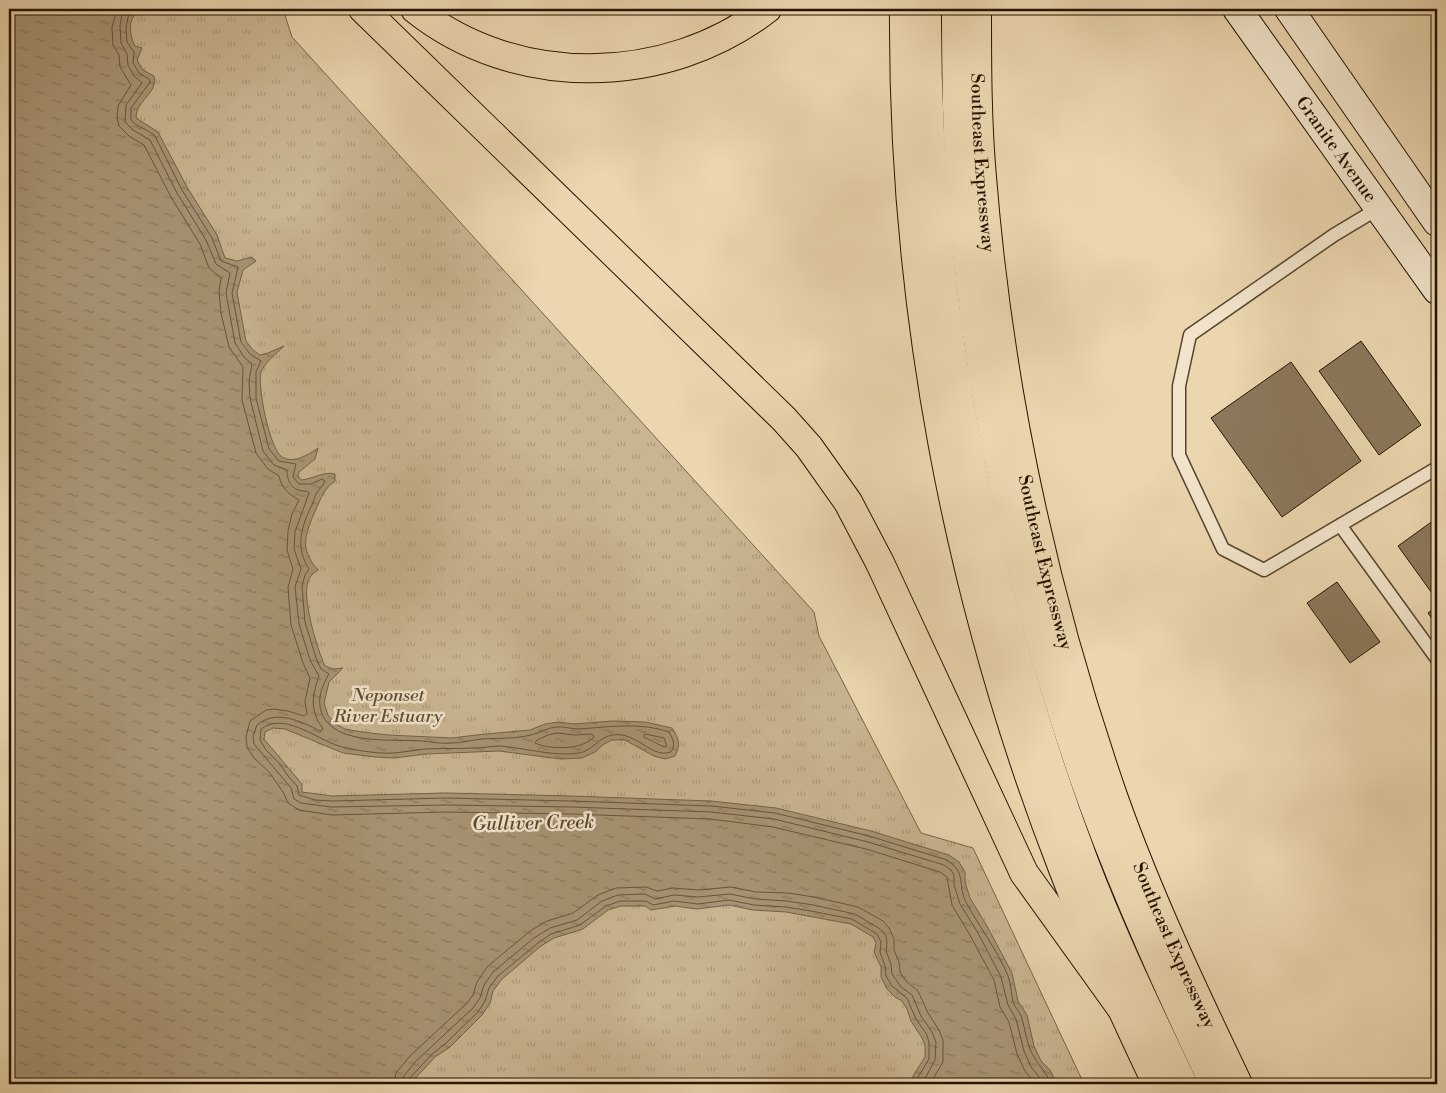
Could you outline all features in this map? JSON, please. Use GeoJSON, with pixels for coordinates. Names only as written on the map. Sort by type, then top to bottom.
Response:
{"type":"FeatureCollection","features":[{"type":"Feature","properties":{"kind":"highway"},"geometry":{"type":"LineString","coordinates":[[363,9],[784,420],[809,447],[848,502],[880,563],[1024,873],[1124,1012]]}},
{"type":"Feature","properties":{"kind":"highway"},"geometry":{"type":"LineString","coordinates":[[415,9],[461,38],[483,48],[519,60],[556,67],[597,68],[635,65],[669,58],[698,49],[728,34],[767,9]]}},
{"type":"Feature","properties":{"kind":"highway"},"geometry":{"type":"LineString","coordinates":[[904,9],[908,142],[914,237],[938,416],[956,511],[977,601],[1004,696],[1062,868],[1099,958],[1157,1084]]}},
{"type":"Feature","properties":{"kind":"highway"},"geometry":{"type":"LineString","coordinates":[[927,9],[930,141],[937,235],[963,422],[979,506],[998,586],[1026,689],[1084,860],[1120,949],[1183,1084]]}},
{"type":"Feature","properties":{"kind":"highway"},"geometry":{"type":"LineString","coordinates":[[956,9],[956,85],[960,176],[969,268],[982,368],[1015,539],[1040,636],[1094,804],[1126,889],[1163,976],[1214,1084]]}},
{"type":"Feature","properties":{"kind":"highway","name":"Southeast Expressway"},"geometry":{"type":"LineString","coordinates":[[977,9],[981,175],[990,266],[1017,444],[1036,534],[1058,622],[1114,797],[1146,881],[1179,959],[1238,1084]]}},
{"type":"Feature","properties":{"kind":"main road","name":"Granite Avenue"},"geometry":{"type":"LineString","coordinates":[[1237,9],[1437,290]]}},
{"type":"Feature","properties":{"kind":"main road"},"geometry":{"type":"LineString","coordinates":[[1288,9],[1437,222]]}},
{"type":"Feature","properties":{"kind":"lane"},"geometry":{"type":"LineString","coordinates":[[1379,208],[1334,235],[1190,335],[1178,386],[1180,455],[1223,549],[1264,570],[1437,468]]}},
{"type":"Feature","properties":{"kind":"lane"},"geometry":{"type":"LineString","coordinates":[[1340,525],[1437,659]]}},
{"type":"Feature","properties":{"kind":"green space","name":"Neponset River Estuary"},"geometry":{"type":"Polygon","coordinates":[[[9,9],[283,9],[292,37],[814,612],[819,636],[921,833],[973,848],[1084,1084],[9,1084],[9,9]]]}},
{"type":"Feature","properties":{"kind":"water","name":"Gulliver Creek"},"geometry":{"type":"Polygon","coordinates":[[[9,9],[119,9],[124,11],[143,9],[131,20],[132,40],[135,46],[142,48],[137,60],[143,70],[154,76],[154,82],[153,88],[139,106],[136,118],[158,132],[187,187],[217,235],[225,258],[237,261],[252,257],[256,261],[243,270],[237,292],[246,341],[253,350],[260,355],[284,346],[265,365],[260,379],[269,431],[277,452],[282,457],[291,460],[305,456],[318,448],[315,459],[299,472],[298,476],[301,480],[331,473],[335,474],[335,481],[326,490],[316,509],[306,540],[308,555],[318,570],[309,578],[307,604],[318,649],[325,666],[333,669],[343,668],[329,682],[324,703],[328,715],[334,723],[345,729],[362,732],[452,738],[530,730],[545,724],[558,722],[575,724],[612,721],[645,722],[672,728],[678,742],[675,756],[665,759],[654,756],[625,740],[612,740],[595,752],[582,758],[561,759],[499,751],[426,754],[394,758],[343,753],[285,729],[273,728],[265,732],[264,739],[302,784],[302,792],[332,796],[446,793],[711,801],[776,808],[871,831],[949,855],[959,862],[965,872],[965,882],[970,898],[1012,973],[1018,1001],[1027,1015],[1034,1046],[1041,1061],[1050,1070],[1057,1084],[908,1084],[925,1057],[925,1045],[902,1001],[887,989],[881,977],[881,967],[874,952],[876,943],[873,937],[851,924],[786,912],[753,910],[729,905],[697,909],[675,906],[651,910],[645,906],[621,906],[608,910],[583,929],[554,938],[541,946],[502,979],[493,991],[490,1003],[482,1015],[450,1047],[435,1057],[410,1084],[9,1084],[9,9]]]}},
{"type":"Feature","properties":{"kind":"building"},"geometry":{"type":"Polygon","coordinates":[[[1361,341],[1421,425],[1379,455],[1319,371],[1361,341]]]}},
{"type":"Feature","properties":{"kind":"building"},"geometry":{"type":"Polygon","coordinates":[[[1291,362],[1361,461],[1282,517],[1211,418],[1291,362]]]}},
{"type":"Feature","properties":{"kind":"building"},"geometry":{"type":"Polygon","coordinates":[[[1437,518],[1437,600],[1398,546],[1437,518]]]}},
{"type":"Feature","properties":{"kind":"building"},"geometry":{"type":"Polygon","coordinates":[[[1337,582],[1380,642],[1350,663],[1307,603],[1337,582]]]}},
{"type":"Feature","properties":{"kind":"building"},"geometry":{"type":"Polygon","coordinates":[[[1437,606],[1437,626],[1428,613],[1437,606]]]}}]}
